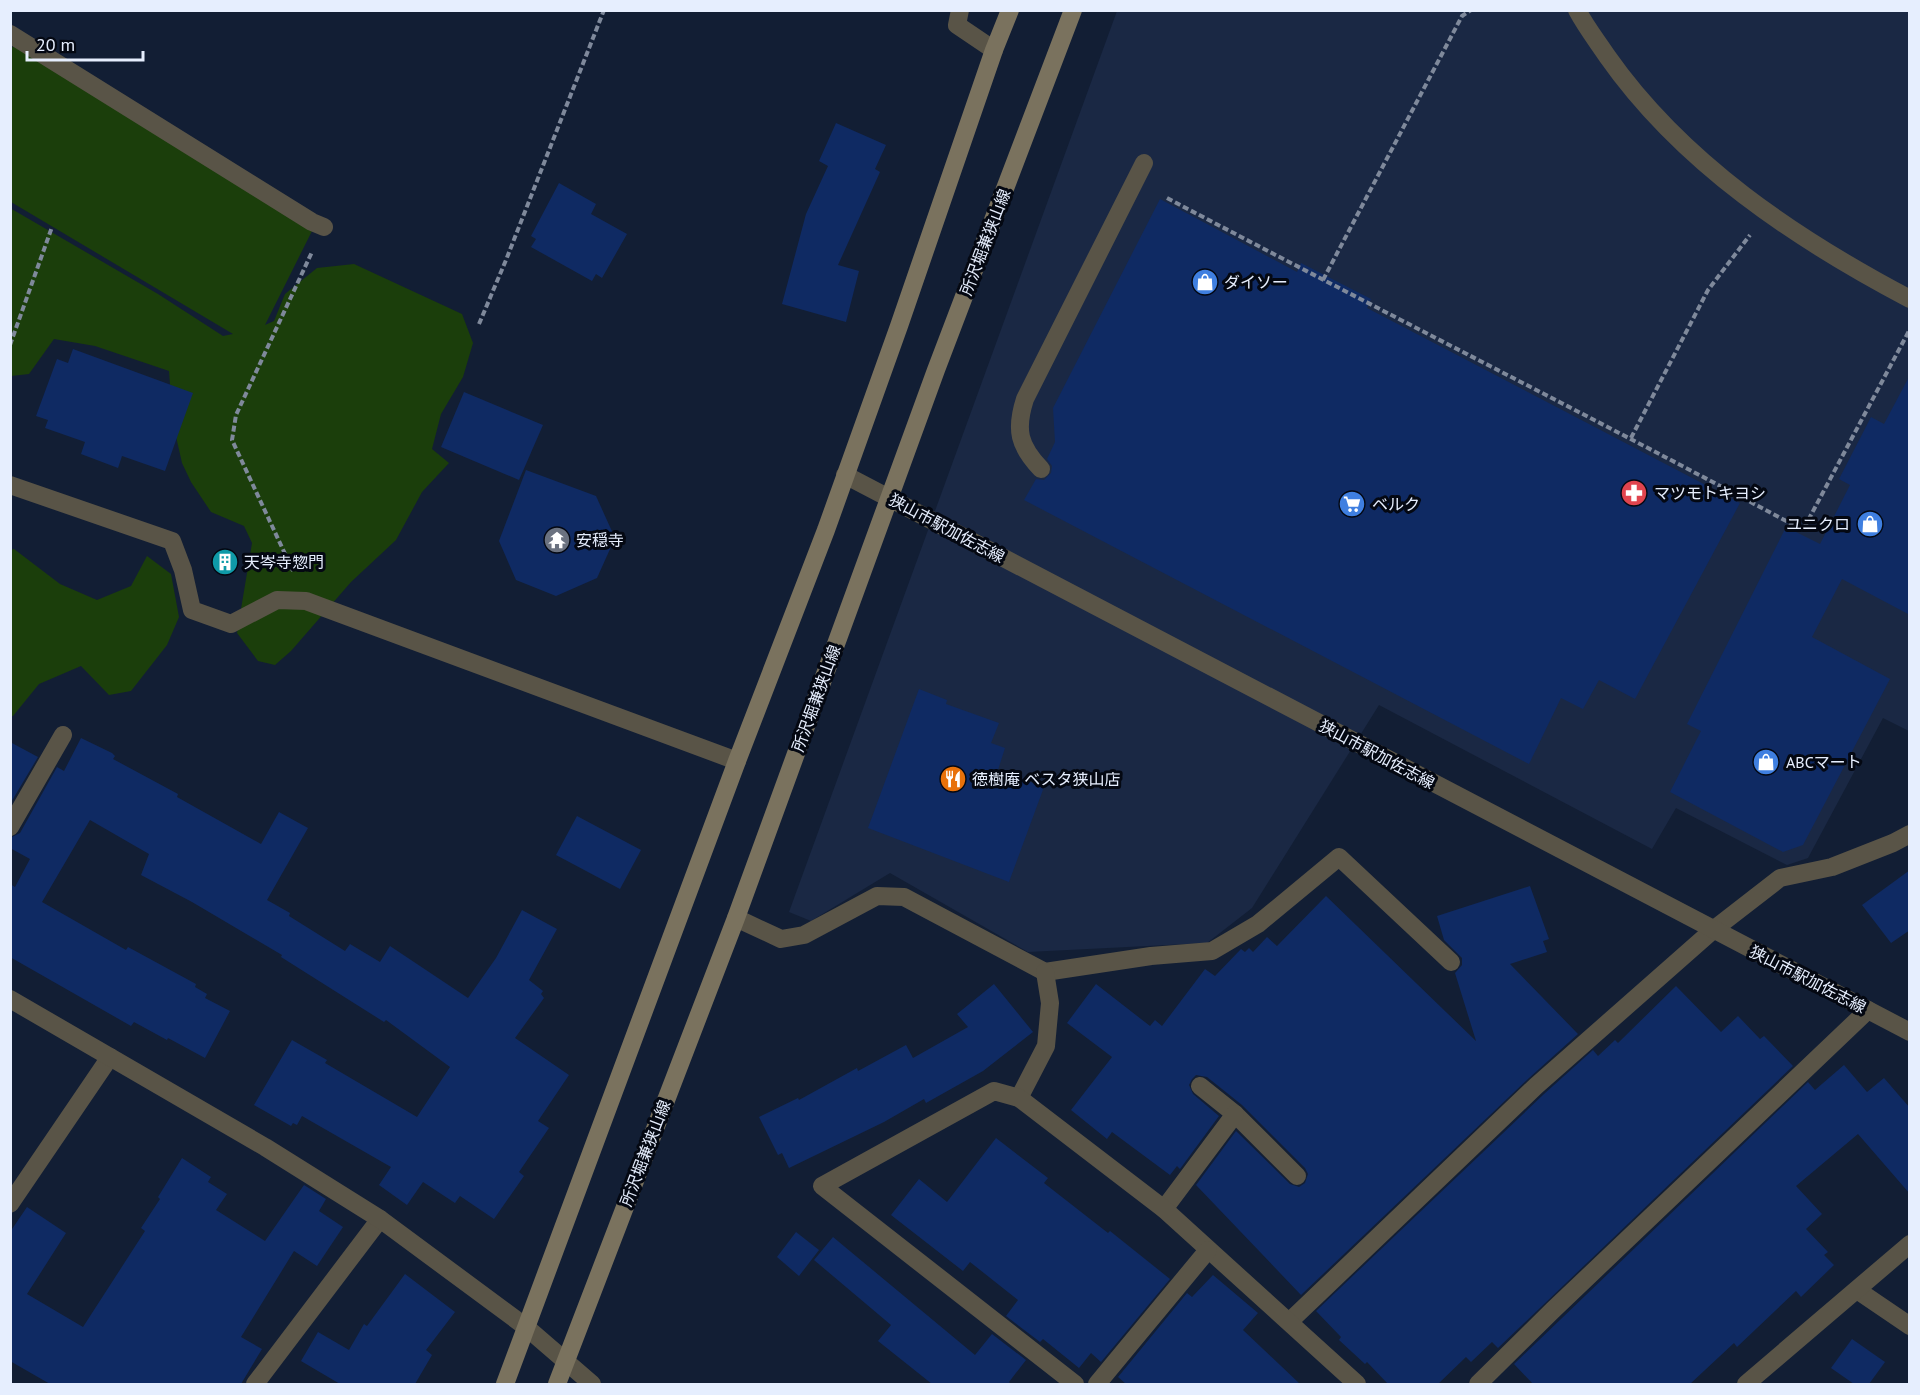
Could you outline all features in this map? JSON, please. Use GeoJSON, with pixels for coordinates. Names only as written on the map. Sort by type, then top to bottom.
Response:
{"type":"FeatureCollection","features":[{"type":"Feature","properties":{"kind":"main road"},"geometry":{"type":"LineString","coordinates":[[505,1384],[845,475],[1010,10]]}},
{"type":"Feature","properties":{"kind":"main road","name":"所沢堀兼狭山線"},"geometry":{"type":"LineString","coordinates":[[557,1384],[736,918],[936,370],[1073,10]]}},
{"type":"Feature","properties":{"kind":"street"},"geometry":{"type":"LineString","coordinates":[[960,10],[957,25],[994,50]]}},
{"type":"Feature","properties":{"kind":"street"},"geometry":{"type":"LineString","coordinates":[[1577,10],[1626,83],[1686,147],[1785,226],[1871,279],[1910,299]]}},
{"type":"Feature","properties":{"kind":"street"},"geometry":{"type":"LineString","coordinates":[[10,34],[302,216],[324,227]]}},
{"type":"Feature","properties":{"kind":"street"},"geometry":{"type":"LineString","coordinates":[[1041,469],[1029,457],[1021,441],[1018,420],[1025,399],[1144,163]]}},
{"type":"Feature","properties":{"kind":"street","name":"狭山市駅加佐志線"},"geometry":{"type":"LineString","coordinates":[[845,475],[1910,1032]]}},
{"type":"Feature","properties":{"kind":"street"},"geometry":{"type":"LineString","coordinates":[[10,485],[172,541],[183,570],[192,610],[231,624],[277,600],[306,601],[737,761]]}},
{"type":"Feature","properties":{"kind":"street"},"geometry":{"type":"LineString","coordinates":[[10,827],[63,735]]}},
{"type":"Feature","properties":{"kind":"street"},"geometry":{"type":"LineString","coordinates":[[1290,1322],[1536,1086],[1713,930],[1780,878],[1832,867],[1910,834]]}},
{"type":"Feature","properties":{"kind":"street"},"geometry":{"type":"LineString","coordinates":[[736,918],[781,939],[804,935],[877,896],[904,897],[1045,972],[1151,956],[1212,951],[1258,924],[1339,857],[1451,962]]}},
{"type":"Feature","properties":{"kind":"street"},"geometry":{"type":"LineString","coordinates":[[1019,1098],[1046,1046],[1050,1003],[1045,972]]}},
{"type":"Feature","properties":{"kind":"street"},"geometry":{"type":"LineString","coordinates":[[10,999],[265,1147],[380,1219],[526,1327],[592,1384]]}},
{"type":"Feature","properties":{"kind":"street"},"geometry":{"type":"LineString","coordinates":[[1478,1384],[1868,1010]]}},
{"type":"Feature","properties":{"kind":"street"},"geometry":{"type":"LineString","coordinates":[[10,1204],[110,1057]]}},
{"type":"Feature","properties":{"kind":"street"},"geometry":{"type":"LineString","coordinates":[[1200,1086],[1235,1114],[1297,1176]]}},
{"type":"Feature","properties":{"kind":"street"},"geometry":{"type":"LineString","coordinates":[[1075,1384],[822,1186],[994,1091],[1019,1098],[1164,1209],[1358,1384]]}},
{"type":"Feature","properties":{"kind":"street"},"geometry":{"type":"LineString","coordinates":[[1164,1209],[1235,1114]]}},
{"type":"Feature","properties":{"kind":"street"},"geometry":{"type":"LineString","coordinates":[[255,1384],[380,1219]]}},
{"type":"Feature","properties":{"kind":"street"},"geometry":{"type":"LineString","coordinates":[[1746,1384],[1910,1244]]}},
{"type":"Feature","properties":{"kind":"street"},"geometry":{"type":"LineString","coordinates":[[1096,1384],[1208,1250]]}},
{"type":"Feature","properties":{"kind":"street"},"geometry":{"type":"LineString","coordinates":[[1857,1290],[1910,1326]]}},
{"type":"Feature","properties":{"kind":"path"},"geometry":{"type":"LineString","coordinates":[[479,324],[604,10]]}},
{"type":"Feature","properties":{"kind":"path"},"geometry":{"type":"LineString","coordinates":[[1323,280],[1462,16],[1471,10]]}},
{"type":"Feature","properties":{"kind":"path"},"geometry":{"type":"LineString","coordinates":[[1167,198],[1631,438],[1803,530],[1910,329]]}},
{"type":"Feature","properties":{"kind":"path"},"geometry":{"type":"LineString","coordinates":[[1631,438],[1708,290],[1754,229],[1772,243],[1785,226]]}},
{"type":"Feature","properties":{"kind":"path"},"geometry":{"type":"LineString","coordinates":[[10,345],[52,227]]}},
{"type":"Feature","properties":{"kind":"path"},"geometry":{"type":"LineString","coordinates":[[306,601],[232,440],[236,415],[324,227]]}},
{"type":"Feature","properties":{"kind":"shaded area"},"geometry":{"type":"Polygon","coordinates":[[[1117,11],[1909,11],[1909,731],[1883,718],[1808,858],[1787,865],[1676,808],[1652,849],[1379,705],[1252,908],[1207,943],[1028,952],[890,873],[811,921],[789,912],[1117,11]]]}},
{"type":"Feature","properties":{"kind":"green space"},"geometry":{"type":"Polygon","coordinates":[[[14,45],[312,231],[265,325],[274,321],[285,294],[317,268],[354,264],[462,314],[473,343],[463,377],[441,414],[432,449],[449,463],[422,492],[396,540],[351,582],[291,651],[275,665],[258,661],[237,633],[252,543],[244,526],[211,512],[191,482],[182,463],[173,423],[169,371],[95,346],[54,339],[29,374],[11,376],[10,208],[158,294],[223,336],[233,334],[11,202],[10,51],[14,45]]]}},
{"type":"Feature","properties":{"kind":"green space"},"geometry":{"type":"Polygon","coordinates":[[[14,549],[60,584],[97,600],[131,586],[147,556],[171,574],[179,617],[167,645],[131,691],[109,695],[81,666],[39,684],[11,716],[10,550],[14,549]]]}},
{"type":"Feature","properties":{"kind":"building"},"geometry":{"type":"Polygon","coordinates":[[[836,123],[886,145],[875,169],[880,172],[838,265],[859,271],[846,322],[782,304],[806,214],[828,166],[819,161],[836,123]]]}},
{"type":"Feature","properties":{"kind":"building"},"geometry":{"type":"Polygon","coordinates":[[[559,183],[596,204],[591,214],[627,234],[602,278],[596,274],[592,281],[531,247],[536,239],[531,236],[559,183]]]}},
{"type":"Feature","properties":{"kind":"building"},"geometry":{"type":"Polygon","coordinates":[[[1160,199],[1297,272],[1301,263],[1371,299],[1367,308],[1740,503],[1635,699],[1599,680],[1583,709],[1561,698],[1529,764],[1024,500],[1036,479],[1044,480],[1051,473],[1052,466],[1047,459],[1055,442],[1053,408],[1160,199]]]}},
{"type":"Feature","properties":{"kind":"building"},"geometry":{"type":"Polygon","coordinates":[[[73,349],[193,393],[165,471],[122,456],[118,468],[81,454],[85,442],[45,428],[48,420],[36,416],[57,359],[68,363],[73,349]]]}},
{"type":"Feature","properties":{"kind":"building"},"geometry":{"type":"Polygon","coordinates":[[[1910,375],[1910,615],[1842,579],[1812,637],[1890,679],[1803,845],[1783,852],[1670,792],[1701,731],[1687,724],[1786,527],[1820,544],[1850,485],[1839,479],[1871,417],[1884,424],[1910,375]]]}},
{"type":"Feature","properties":{"kind":"building"},"geometry":{"type":"Polygon","coordinates":[[[464,392],[543,425],[519,480],[441,447],[464,392]]]}},
{"type":"Feature","properties":{"kind":"building","name":"安穏寺"},"geometry":{"type":"Polygon","coordinates":[[[526,470],[596,496],[615,538],[597,578],[556,596],[516,580],[499,541],[526,470]]]}},
{"type":"Feature","properties":{"kind":"building","name":"徳樹庵 ベスタ狭山店"},"geometry":{"type":"Polygon","coordinates":[[[919,689],[947,700],[946,704],[999,723],[991,743],[1005,748],[998,770],[1044,787],[1009,882],[868,828],[919,689]]]}},
{"type":"Feature","properties":{"kind":"building"},"geometry":{"type":"Polygon","coordinates":[[[81,738],[112,753],[115,756],[113,759],[178,794],[177,797],[261,844],[279,812],[308,828],[267,900],[345,951],[350,944],[380,962],[390,946],[468,998],[496,958],[522,910],[557,929],[529,980],[543,991],[541,994],[544,998],[515,1038],[569,1075],[538,1121],[549,1128],[519,1172],[524,1176],[494,1219],[460,1196],[455,1203],[423,1182],[407,1205],[379,1185],[391,1167],[302,1116],[297,1125],[293,1123],[291,1126],[254,1105],[292,1040],[327,1060],[325,1063],[417,1117],[450,1067],[386,1020],[384,1022],[281,957],[282,955],[141,875],[149,854],[90,820],[42,902],[126,950],[128,947],[196,984],[195,987],[207,994],[205,998],[230,1011],[205,1058],[134,1022],[131,1026],[10,957],[10,884],[15,887],[30,859],[10,848],[10,838],[20,833],[57,767],[64,771],[81,738]]]}},
{"type":"Feature","properties":{"kind":"building"},"geometry":{"type":"Polygon","coordinates":[[[10,742],[38,757],[10,804],[10,742]]]}},
{"type":"Feature","properties":{"kind":"building"},"geometry":{"type":"Polygon","coordinates":[[[577,816],[641,850],[620,889],[556,855],[577,816]]]}},
{"type":"Feature","properties":{"kind":"building"},"geometry":{"type":"Polygon","coordinates":[[[1910,870],[1910,930],[1891,943],[1862,905],[1910,870]]]}},
{"type":"Feature","properties":{"kind":"building"},"geometry":{"type":"Polygon","coordinates":[[[1530,886],[1549,939],[1543,941],[1547,952],[1510,964],[1578,1034],[1301,1295],[1196,1185],[1236,1131],[1290,1184],[1299,1187],[1305,1183],[1308,1174],[1305,1168],[1242,1105],[1207,1077],[1196,1075],[1189,1085],[1193,1094],[1219,1116],[1180,1169],[1177,1166],[1170,1175],[1112,1132],[1107,1139],[1071,1110],[1112,1057],[1067,1023],[1096,984],[1150,1026],[1155,1020],[1162,1026],[1205,969],[1215,976],[1241,949],[1245,952],[1249,948],[1253,952],[1267,937],[1277,946],[1326,896],[1476,1041],[1455,973],[1462,965],[1462,958],[1444,940],[1437,916],[1530,886]]]}},
{"type":"Feature","properties":{"kind":"building"},"geometry":{"type":"Polygon","coordinates":[[[994,984],[1033,1032],[983,1071],[926,1103],[924,1099],[884,1122],[789,1168],[782,1153],[778,1155],[759,1117],[798,1098],[799,1100],[857,1068],[858,1071],[906,1045],[913,1058],[968,1027],[957,1014],[994,984]]]}},
{"type":"Feature","properties":{"kind":"building"},"geometry":{"type":"Polygon","coordinates":[[[1676,986],[1721,1032],[1738,1016],[1760,1039],[1764,1036],[1793,1066],[1498,1348],[1492,1342],[1471,1362],[1466,1357],[1438,1384],[1388,1384],[1367,1362],[1365,1364],[1339,1340],[1341,1337],[1316,1311],[1544,1094],[1593,1050],[1598,1056],[1615,1040],[1618,1043],[1676,986]]]}},
{"type":"Feature","properties":{"kind":"building"},"geometry":{"type":"Polygon","coordinates":[[[1844,1065],[1867,1092],[1884,1078],[1910,1108],[1910,1194],[1858,1134],[1796,1186],[1822,1214],[1806,1229],[1828,1252],[1824,1255],[1834,1265],[1801,1297],[1796,1291],[1737,1347],[1734,1343],[1690,1384],[1533,1384],[1514,1364],[1808,1082],[1815,1090],[1844,1065]]]}},
{"type":"Feature","properties":{"kind":"building"},"geometry":{"type":"Polygon","coordinates":[[[996,1138],[1048,1178],[1044,1183],[1108,1233],[1110,1231],[1170,1279],[1101,1362],[1091,1353],[1079,1368],[1043,1339],[1040,1342],[1006,1316],[1018,1300],[970,1262],[963,1271],[891,1215],[919,1179],[947,1202],[996,1138]]]}},
{"type":"Feature","properties":{"kind":"building"},"geometry":{"type":"Polygon","coordinates":[[[182,1158],[211,1177],[208,1182],[227,1194],[216,1210],[265,1241],[304,1185],[326,1199],[319,1211],[343,1227],[317,1266],[294,1251],[241,1337],[262,1349],[241,1384],[50,1384],[10,1361],[10,1232],[27,1207],[66,1233],[27,1294],[83,1327],[145,1231],[141,1228],[182,1158]]]}},
{"type":"Feature","properties":{"kind":"building"},"geometry":{"type":"Polygon","coordinates":[[[796,1232],[819,1250],[799,1276],[777,1257],[796,1232]]]}},
{"type":"Feature","properties":{"kind":"building"},"geometry":{"type":"Polygon","coordinates":[[[833,1237],[975,1355],[992,1334],[1026,1360],[1009,1382],[1011,1384],[932,1384],[878,1341],[891,1325],[814,1260],[833,1237]]]}},
{"type":"Feature","properties":{"kind":"building"},"geometry":{"type":"Polygon","coordinates":[[[405,1274],[455,1312],[426,1350],[432,1355],[415,1384],[340,1384],[301,1361],[318,1332],[349,1350],[364,1324],[367,1326],[405,1274]]]}},
{"type":"Feature","properties":{"kind":"building"},"geometry":{"type":"Polygon","coordinates":[[[1213,1275],[1258,1313],[1243,1330],[1300,1384],[1126,1384],[1118,1377],[1187,1293],[1192,1297],[1213,1275]]]}},
{"type":"Feature","properties":{"kind":"building"},"geometry":{"type":"Polygon","coordinates":[[[1852,1339],[1885,1362],[1869,1384],[1854,1384],[1831,1368],[1852,1339]]]}},
{"type":"Feature","properties":{"kind":"place","name":"ダイソー"},"geometry":{"type":"Point","coordinates":[1205,282]}},
{"type":"Feature","properties":{"kind":"place","name":"マツモトキヨシ"},"geometry":{"type":"Point","coordinates":[1634,493]}},
{"type":"Feature","properties":{"kind":"place","name":"ベルク"},"geometry":{"type":"Point","coordinates":[1352,504]}},
{"type":"Feature","properties":{"kind":"place","name":"ユニクロ"},"geometry":{"type":"Point","coordinates":[1870,524]}},
{"type":"Feature","properties":{"kind":"place","name":"安穏寺"},"geometry":{"type":"Point","coordinates":[557,540]}},
{"type":"Feature","properties":{"kind":"place","name":"天岑寺惣門"},"geometry":{"type":"Point","coordinates":[225,562]}},
{"type":"Feature","properties":{"kind":"place","name":"ABCマート"},"geometry":{"type":"Point","coordinates":[1766,762]}},
{"type":"Feature","properties":{"kind":"place","name":"徳樹庵 ベスタ狭山店"},"geometry":{"type":"Point","coordinates":[953,779]}}]}
